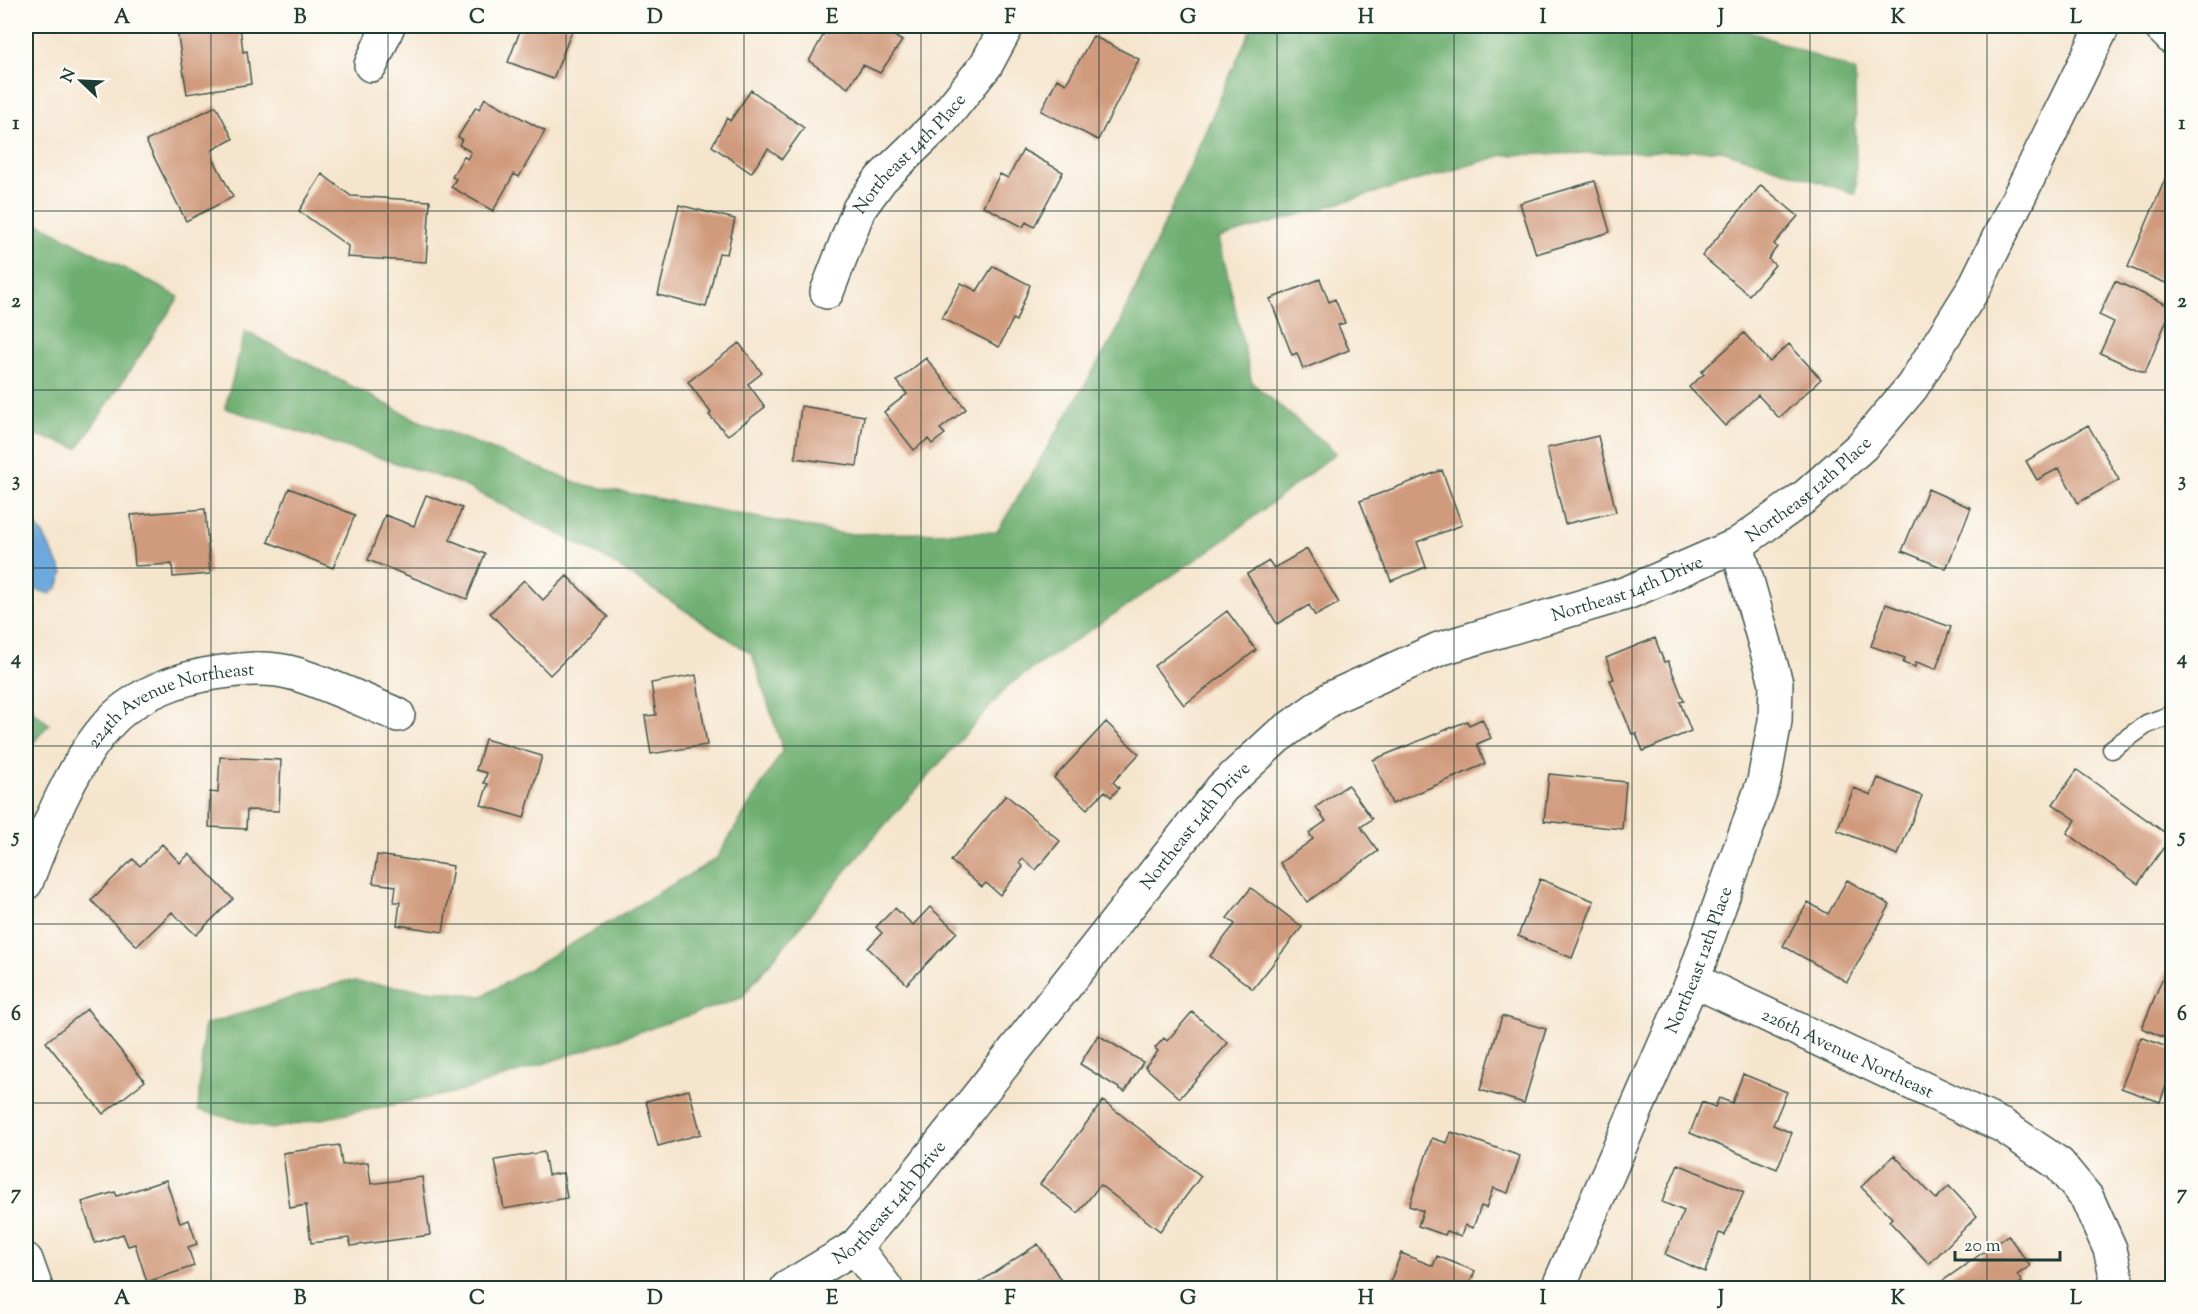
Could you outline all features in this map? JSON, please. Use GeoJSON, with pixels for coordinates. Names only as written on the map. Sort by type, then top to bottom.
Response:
{"type":"FeatureCollection","features":[{"type":"Feature","properties":{"kind":"street"},"geometry":{"type":"LineString","coordinates":[[371,65],[388,26]]}},
{"type":"Feature","properties":{"kind":"street","name":"Northeast 14th Place"},"geometry":{"type":"LineString","coordinates":[[827,292],[859,209],[881,179],[949,111],[986,65],[1007,26]]}},
{"type":"Feature","properties":{"kind":"street","name":"Northeast 12th Place"},"geometry":{"type":"LineString","coordinates":[[1558,1288],[1693,980],[1764,781],[1775,721],[1776,683],[1770,655],[1737,545],[1806,496],[1854,453],[1912,387],[1974,288],[2103,26]]}},
{"type":"Feature","properties":{"kind":"street"},"geometry":{"type":"LineString","coordinates":[[2160,26],[2172,38]]}},
{"type":"Feature","properties":{"kind":"street","name":"Northeast 14th Drive"},"geometry":{"type":"LineString","coordinates":[[787,1288],[855,1247],[904,1190],[1222,788],[1276,737],[1333,697],[1439,649],[1627,594],[1737,545]]}},
{"type":"Feature","properties":{"kind":"street","name":"224th Avenue Northeast"},"geometry":{"type":"LineString","coordinates":[[26,883],[43,837],[90,747],[117,715],[150,692],[199,676],[249,668],[295,674],[398,715]]}},
{"type":"Feature","properties":{"kind":"street","name":"226th Avenue Northeast"},"geometry":{"type":"LineString","coordinates":[[1693,980],[2003,1126],[2058,1164],[2087,1198],[2110,1249],[2119,1288]]}},
{"type":"Feature","properties":{"kind":"street"},"geometry":{"type":"LineString","coordinates":[[855,1247],[886,1288]]}},
{"type":"Feature","properties":{"kind":"street"},"geometry":{"type":"LineString","coordinates":[[26,1260],[36,1288]]}},
{"type":"Feature","properties":{"kind":"lane"},"geometry":{"type":"LineString","coordinates":[[2112,749],[2147,724],[2172,715]]}},
{"type":"Feature","properties":{"kind":"green space"},"geometry":{"type":"Polygon","coordinates":[[[1252,26],[1736,26],[1855,71],[1856,194],[1721,150],[1504,155],[1219,238],[1252,383],[1336,453],[1219,544],[1010,684],[874,837],[741,998],[462,1091],[271,1129],[198,1110],[204,1025],[346,981],[483,996],[716,859],[783,750],[752,654],[602,556],[461,484],[225,408],[245,331],[417,420],[580,484],[844,534],[997,532],[1117,331],[1252,26]]]}},
{"type":"Feature","properties":{"kind":"green space"},"geometry":{"type":"Polygon","coordinates":[[[30,219],[179,297],[78,448],[26,432],[26,228],[30,219]]]}},
{"type":"Feature","properties":{"kind":"green space"},"geometry":{"type":"Polygon","coordinates":[[[26,705],[49,724],[26,751],[26,705]]]}},
{"type":"Feature","properties":{"kind":"water"},"geometry":{"type":"Polygon","coordinates":[[[26,516],[42,533],[63,573],[58,587],[50,594],[26,586],[26,516]]]}},
{"type":"Feature","properties":{"kind":"building"},"geometry":{"type":"Polygon","coordinates":[[[177,26],[240,26],[243,52],[247,51],[251,84],[187,94],[177,30],[181,30],[177,26]]]}},
{"type":"Feature","properties":{"kind":"building"},"geometry":{"type":"Polygon","coordinates":[[[522,26],[574,26],[553,79],[508,62],[522,26]]]}},
{"type":"Feature","properties":{"kind":"building"},"geometry":{"type":"Polygon","coordinates":[[[833,26],[879,26],[902,41],[880,73],[863,65],[848,88],[809,61],[825,32],[828,34],[833,26]]]}},
{"type":"Feature","properties":{"kind":"building"},"geometry":{"type":"Polygon","coordinates":[[[1093,36],[1139,59],[1098,140],[1041,111],[1057,79],[1066,84],[1093,36]]]}},
{"type":"Feature","properties":{"kind":"building"},"geometry":{"type":"Polygon","coordinates":[[[751,90],[804,128],[782,159],[768,149],[751,173],[712,146],[727,118],[730,121],[751,90]]]}},
{"type":"Feature","properties":{"kind":"building"},"geometry":{"type":"Polygon","coordinates":[[[485,98],[545,131],[519,177],[514,174],[493,211],[451,187],[456,179],[452,177],[464,156],[467,159],[471,152],[459,145],[462,139],[458,137],[476,107],[479,109],[485,98]]]}},
{"type":"Feature","properties":{"kind":"building"},"geometry":{"type":"Polygon","coordinates":[[[216,106],[233,139],[212,150],[213,158],[233,197],[186,221],[146,141],[216,106]]]}},
{"type":"Feature","properties":{"kind":"building"},"geometry":{"type":"Polygon","coordinates":[[[1023,150],[1063,172],[1034,227],[1026,222],[1023,227],[983,206],[1000,174],[1008,178],[1023,150]]]}},
{"type":"Feature","properties":{"kind":"building"},"geometry":{"type":"Polygon","coordinates":[[[2168,172],[2172,174],[2172,274],[2168,284],[2128,267],[2168,172]]]}},
{"type":"Feature","properties":{"kind":"building"},"geometry":{"type":"Polygon","coordinates":[[[322,174],[351,196],[430,201],[426,262],[347,257],[348,246],[299,211],[322,174]]]}},
{"type":"Feature","properties":{"kind":"building"},"geometry":{"type":"Polygon","coordinates":[[[1595,181],[1610,232],[1536,254],[1520,203],[1595,181]]]}},
{"type":"Feature","properties":{"kind":"building"},"geometry":{"type":"Polygon","coordinates":[[[1761,185],[1798,216],[1774,244],[1777,247],[1768,259],[1775,265],[1749,295],[1702,256],[1761,185]]]}},
{"type":"Feature","properties":{"kind":"building"},"geometry":{"type":"Polygon","coordinates":[[[679,205],[735,219],[727,254],[719,253],[706,307],[658,295],[679,205]]]}},
{"type":"Feature","properties":{"kind":"building"},"geometry":{"type":"Polygon","coordinates":[[[993,266],[1030,285],[1016,321],[1013,319],[999,347],[942,318],[961,283],[977,291],[993,266]]]}},
{"type":"Feature","properties":{"kind":"building"},"geometry":{"type":"Polygon","coordinates":[[[1320,279],[1329,302],[1335,299],[1345,323],[1338,325],[1349,350],[1303,369],[1297,353],[1292,355],[1270,299],[1320,279]]]}},
{"type":"Feature","properties":{"kind":"building"},"geometry":{"type":"Polygon","coordinates":[[[2115,281],[2172,307],[2145,373],[2100,353],[2114,322],[2099,315],[2115,281]]]}},
{"type":"Feature","properties":{"kind":"building"},"geometry":{"type":"Polygon","coordinates":[[[1744,333],[1770,362],[1789,344],[1821,379],[1779,418],[1758,395],[1725,426],[1689,387],[1704,374],[1701,372],[1744,333]]]}},
{"type":"Feature","properties":{"kind":"building"},"geometry":{"type":"Polygon","coordinates":[[[739,343],[762,373],[748,384],[765,407],[728,435],[709,415],[711,413],[688,382],[739,343]]]}},
{"type":"Feature","properties":{"kind":"building"},"geometry":{"type":"Polygon","coordinates":[[[926,358],[966,409],[940,429],[945,434],[932,444],[928,439],[914,450],[884,412],[907,394],[897,381],[926,358]]]}},
{"type":"Feature","properties":{"kind":"building"},"geometry":{"type":"Polygon","coordinates":[[[801,406],[864,416],[857,466],[795,458],[801,406]]]}},
{"type":"Feature","properties":{"kind":"building"},"geometry":{"type":"Polygon","coordinates":[[[2088,425],[2119,480],[2078,503],[2059,468],[2037,480],[2026,461],[2088,425]]]}},
{"type":"Feature","properties":{"kind":"building"},"geometry":{"type":"Polygon","coordinates":[[[1598,436],[1616,512],[1565,524],[1547,448],[1598,436]]]}},
{"type":"Feature","properties":{"kind":"building"},"geometry":{"type":"Polygon","coordinates":[[[1442,470],[1462,525],[1417,542],[1426,567],[1391,581],[1360,501],[1442,470]]]}},
{"type":"Feature","properties":{"kind":"building"},"geometry":{"type":"Polygon","coordinates":[[[289,488],[355,515],[333,568],[268,542],[289,488]]]}},
{"type":"Feature","properties":{"kind":"building"},"geometry":{"type":"Polygon","coordinates":[[[1928,489],[1971,508],[1946,569],[1902,551],[1928,489]]]}},
{"type":"Feature","properties":{"kind":"building"},"geometry":{"type":"Polygon","coordinates":[[[426,495],[462,508],[450,540],[485,554],[467,599],[368,560],[385,515],[414,526],[426,495]]]}},
{"type":"Feature","properties":{"kind":"building"},"geometry":{"type":"Polygon","coordinates":[[[205,509],[210,574],[173,577],[172,564],[135,566],[131,515],[205,509]]]}},
{"type":"Feature","properties":{"kind":"building"},"geometry":{"type":"Polygon","coordinates":[[[1307,549],[1339,603],[1315,616],[1309,605],[1277,624],[1247,574],[1269,561],[1274,568],[1307,549]]]}},
{"type":"Feature","properties":{"kind":"building"},"geometry":{"type":"Polygon","coordinates":[[[567,576],[608,617],[550,675],[490,613],[524,580],[543,600],[567,576]]]}},
{"type":"Feature","properties":{"kind":"building"},"geometry":{"type":"Polygon","coordinates":[[[1886,604],[1951,627],[1936,669],[1916,662],[1915,667],[1903,663],[1905,658],[1871,646],[1886,604]]]}},
{"type":"Feature","properties":{"kind":"building"},"geometry":{"type":"Polygon","coordinates":[[[1227,611],[1256,650],[1184,705],[1154,666],[1227,611]]]}},
{"type":"Feature","properties":{"kind":"building"},"geometry":{"type":"Polygon","coordinates":[[[1655,638],[1664,662],[1668,661],[1684,701],[1680,702],[1691,731],[1643,751],[1636,733],[1632,734],[1610,680],[1614,679],[1606,658],[1655,638]]]}},
{"type":"Feature","properties":{"kind":"building"},"geometry":{"type":"Polygon","coordinates":[[[696,675],[707,745],[651,754],[645,716],[656,715],[651,683],[696,675]]]}},
{"type":"Feature","properties":{"kind":"building"},"geometry":{"type":"Polygon","coordinates":[[[1482,719],[1491,738],[1477,744],[1485,764],[1392,804],[1373,760],[1467,721],[1469,725],[1482,719]]]}},
{"type":"Feature","properties":{"kind":"building"},"geometry":{"type":"Polygon","coordinates":[[[1106,722],[1139,754],[1113,782],[1119,788],[1111,797],[1105,791],[1087,809],[1054,778],[1106,722]]]}},
{"type":"Feature","properties":{"kind":"building"},"geometry":{"type":"Polygon","coordinates":[[[485,739],[542,756],[524,818],[481,805],[488,784],[484,783],[487,773],[476,770],[485,739]]]}},
{"type":"Feature","properties":{"kind":"building"},"geometry":{"type":"Polygon","coordinates":[[[220,757],[281,760],[279,811],[247,810],[246,829],[209,827],[210,792],[218,793],[220,757]]]}},
{"type":"Feature","properties":{"kind":"building"},"geometry":{"type":"Polygon","coordinates":[[[2077,770],[2171,837],[2138,884],[2067,833],[2076,820],[2053,804],[2077,770]]]}},
{"type":"Feature","properties":{"kind":"building"},"geometry":{"type":"Polygon","coordinates":[[[1549,774],[1626,782],[1622,829],[1544,821],[1549,774]]]}},
{"type":"Feature","properties":{"kind":"building"},"geometry":{"type":"Polygon","coordinates":[[[1878,778],[1922,796],[1898,855],[1837,830],[1854,788],[1871,795],[1878,778]]]}},
{"type":"Feature","properties":{"kind":"building"},"geometry":{"type":"Polygon","coordinates":[[[1348,785],[1372,819],[1361,827],[1378,851],[1307,902],[1280,863],[1313,839],[1309,833],[1326,821],[1316,807],[1348,785]]]}},
{"type":"Feature","properties":{"kind":"building"},"geometry":{"type":"Polygon","coordinates":[[[1006,795],[1060,841],[1036,870],[1023,859],[1019,863],[1023,867],[1000,895],[986,883],[982,887],[951,861],[1006,795]]]}},
{"type":"Feature","properties":{"kind":"building"},"geometry":{"type":"Polygon","coordinates":[[[162,844],[180,863],[189,854],[233,899],[196,935],[172,912],[137,946],[91,900],[133,859],[140,866],[162,844]]]}},
{"type":"Feature","properties":{"kind":"building"},"geometry":{"type":"Polygon","coordinates":[[[377,855],[453,866],[443,932],[397,925],[400,902],[394,902],[396,886],[373,883],[377,855]]]}},
{"type":"Feature","properties":{"kind":"building"},"geometry":{"type":"Polygon","coordinates":[[[1540,879],[1594,901],[1572,958],[1518,936],[1540,879]]]}},
{"type":"Feature","properties":{"kind":"building"},"geometry":{"type":"Polygon","coordinates":[[[1847,880],[1890,905],[1847,982],[1783,946],[1808,902],[1828,914],[1847,880]]]}},
{"type":"Feature","properties":{"kind":"building"},"geometry":{"type":"Polygon","coordinates":[[[1251,888],[1302,927],[1253,989],[1210,956],[1235,924],[1227,918],[1251,888]]]}},
{"type":"Feature","properties":{"kind":"building"},"geometry":{"type":"Polygon","coordinates":[[[930,907],[957,932],[907,984],[868,948],[882,933],[876,927],[895,908],[913,925],[930,907]]]}},
{"type":"Feature","properties":{"kind":"building"},"geometry":{"type":"Polygon","coordinates":[[[2165,972],[2172,975],[2172,1041],[2142,1028],[2165,972]]]}},
{"type":"Feature","properties":{"kind":"building"},"geometry":{"type":"Polygon","coordinates":[[[87,1009],[145,1081],[103,1114],[46,1042],[87,1009]]]}},
{"type":"Feature","properties":{"kind":"building"},"geometry":{"type":"Polygon","coordinates":[[[1192,1012],[1228,1043],[1180,1098],[1145,1067],[1158,1051],[1155,1048],[1164,1038],[1167,1041],[1192,1012]]]}},
{"type":"Feature","properties":{"kind":"building"},"geometry":{"type":"Polygon","coordinates":[[[1502,1016],[1546,1029],[1524,1103],[1480,1090],[1502,1016]]]}},
{"type":"Feature","properties":{"kind":"building"},"geometry":{"type":"Polygon","coordinates":[[[1098,1035],[1143,1062],[1125,1092],[1080,1064],[1098,1035]]]}},
{"type":"Feature","properties":{"kind":"building"},"geometry":{"type":"Polygon","coordinates":[[[2141,1037],[2172,1049],[2172,1070],[2160,1102],[2121,1088],[2141,1037]]]}},
{"type":"Feature","properties":{"kind":"building"},"geometry":{"type":"Polygon","coordinates":[[[1743,1074],[1787,1092],[1773,1125],[1792,1133],[1777,1169],[1690,1133],[1702,1102],[1715,1107],[1719,1098],[1732,1103],[1743,1074]]]}},
{"type":"Feature","properties":{"kind":"building"},"geometry":{"type":"Polygon","coordinates":[[[689,1090],[701,1134],[658,1146],[646,1101],[689,1090]]]}},
{"type":"Feature","properties":{"kind":"building"},"geometry":{"type":"Polygon","coordinates":[[[1103,1101],[1201,1176],[1160,1231],[1100,1185],[1078,1213],[1040,1184],[1103,1101]]]}},
{"type":"Feature","properties":{"kind":"building"},"geometry":{"type":"Polygon","coordinates":[[[1451,1132],[1520,1156],[1508,1193],[1493,1188],[1486,1208],[1481,1206],[1473,1228],[1465,1225],[1461,1236],[1447,1231],[1445,1235],[1418,1226],[1423,1211],[1409,1206],[1432,1138],[1447,1143],[1451,1132]]]}},
{"type":"Feature","properties":{"kind":"building"},"geometry":{"type":"Polygon","coordinates":[[[339,1145],[342,1165],[368,1162],[371,1184],[422,1177],[430,1235],[351,1246],[349,1238],[311,1243],[306,1205],[290,1208],[283,1153],[339,1145]]]}},
{"type":"Feature","properties":{"kind":"building"},"geometry":{"type":"Polygon","coordinates":[[[544,1152],[548,1175],[563,1173],[567,1198],[504,1209],[495,1160],[544,1152]]]}},
{"type":"Feature","properties":{"kind":"building"},"geometry":{"type":"Polygon","coordinates":[[[1894,1155],[1936,1199],[1949,1186],[1977,1216],[1929,1264],[1889,1221],[1892,1218],[1861,1187],[1894,1155]]]}},
{"type":"Feature","properties":{"kind":"building"},"geometry":{"type":"Polygon","coordinates":[[[1678,1164],[1744,1192],[1725,1235],[1719,1233],[1705,1272],[1665,1254],[1684,1211],[1662,1202],[1678,1164]]]}},
{"type":"Feature","properties":{"kind":"building"},"geometry":{"type":"Polygon","coordinates":[[[166,1180],[180,1223],[189,1220],[197,1244],[188,1247],[194,1266],[147,1282],[135,1244],[128,1246],[123,1234],[95,1243],[82,1202],[115,1192],[117,1196],[166,1180]]]}},
{"type":"Feature","properties":{"kind":"building"},"geometry":{"type":"Polygon","coordinates":[[[2008,1235],[2030,1266],[2017,1275],[2022,1282],[2016,1286],[2018,1288],[1945,1288],[1941,1282],[2008,1235]]]}},
{"type":"Feature","properties":{"kind":"building"},"geometry":{"type":"Polygon","coordinates":[[[1038,1244],[1066,1288],[972,1287],[1038,1244]]]}},
{"type":"Feature","properties":{"kind":"building"},"geometry":{"type":"Polygon","coordinates":[[[1401,1253],[1433,1266],[1437,1256],[1475,1271],[1468,1288],[1388,1288],[1401,1253]]]}}]}
